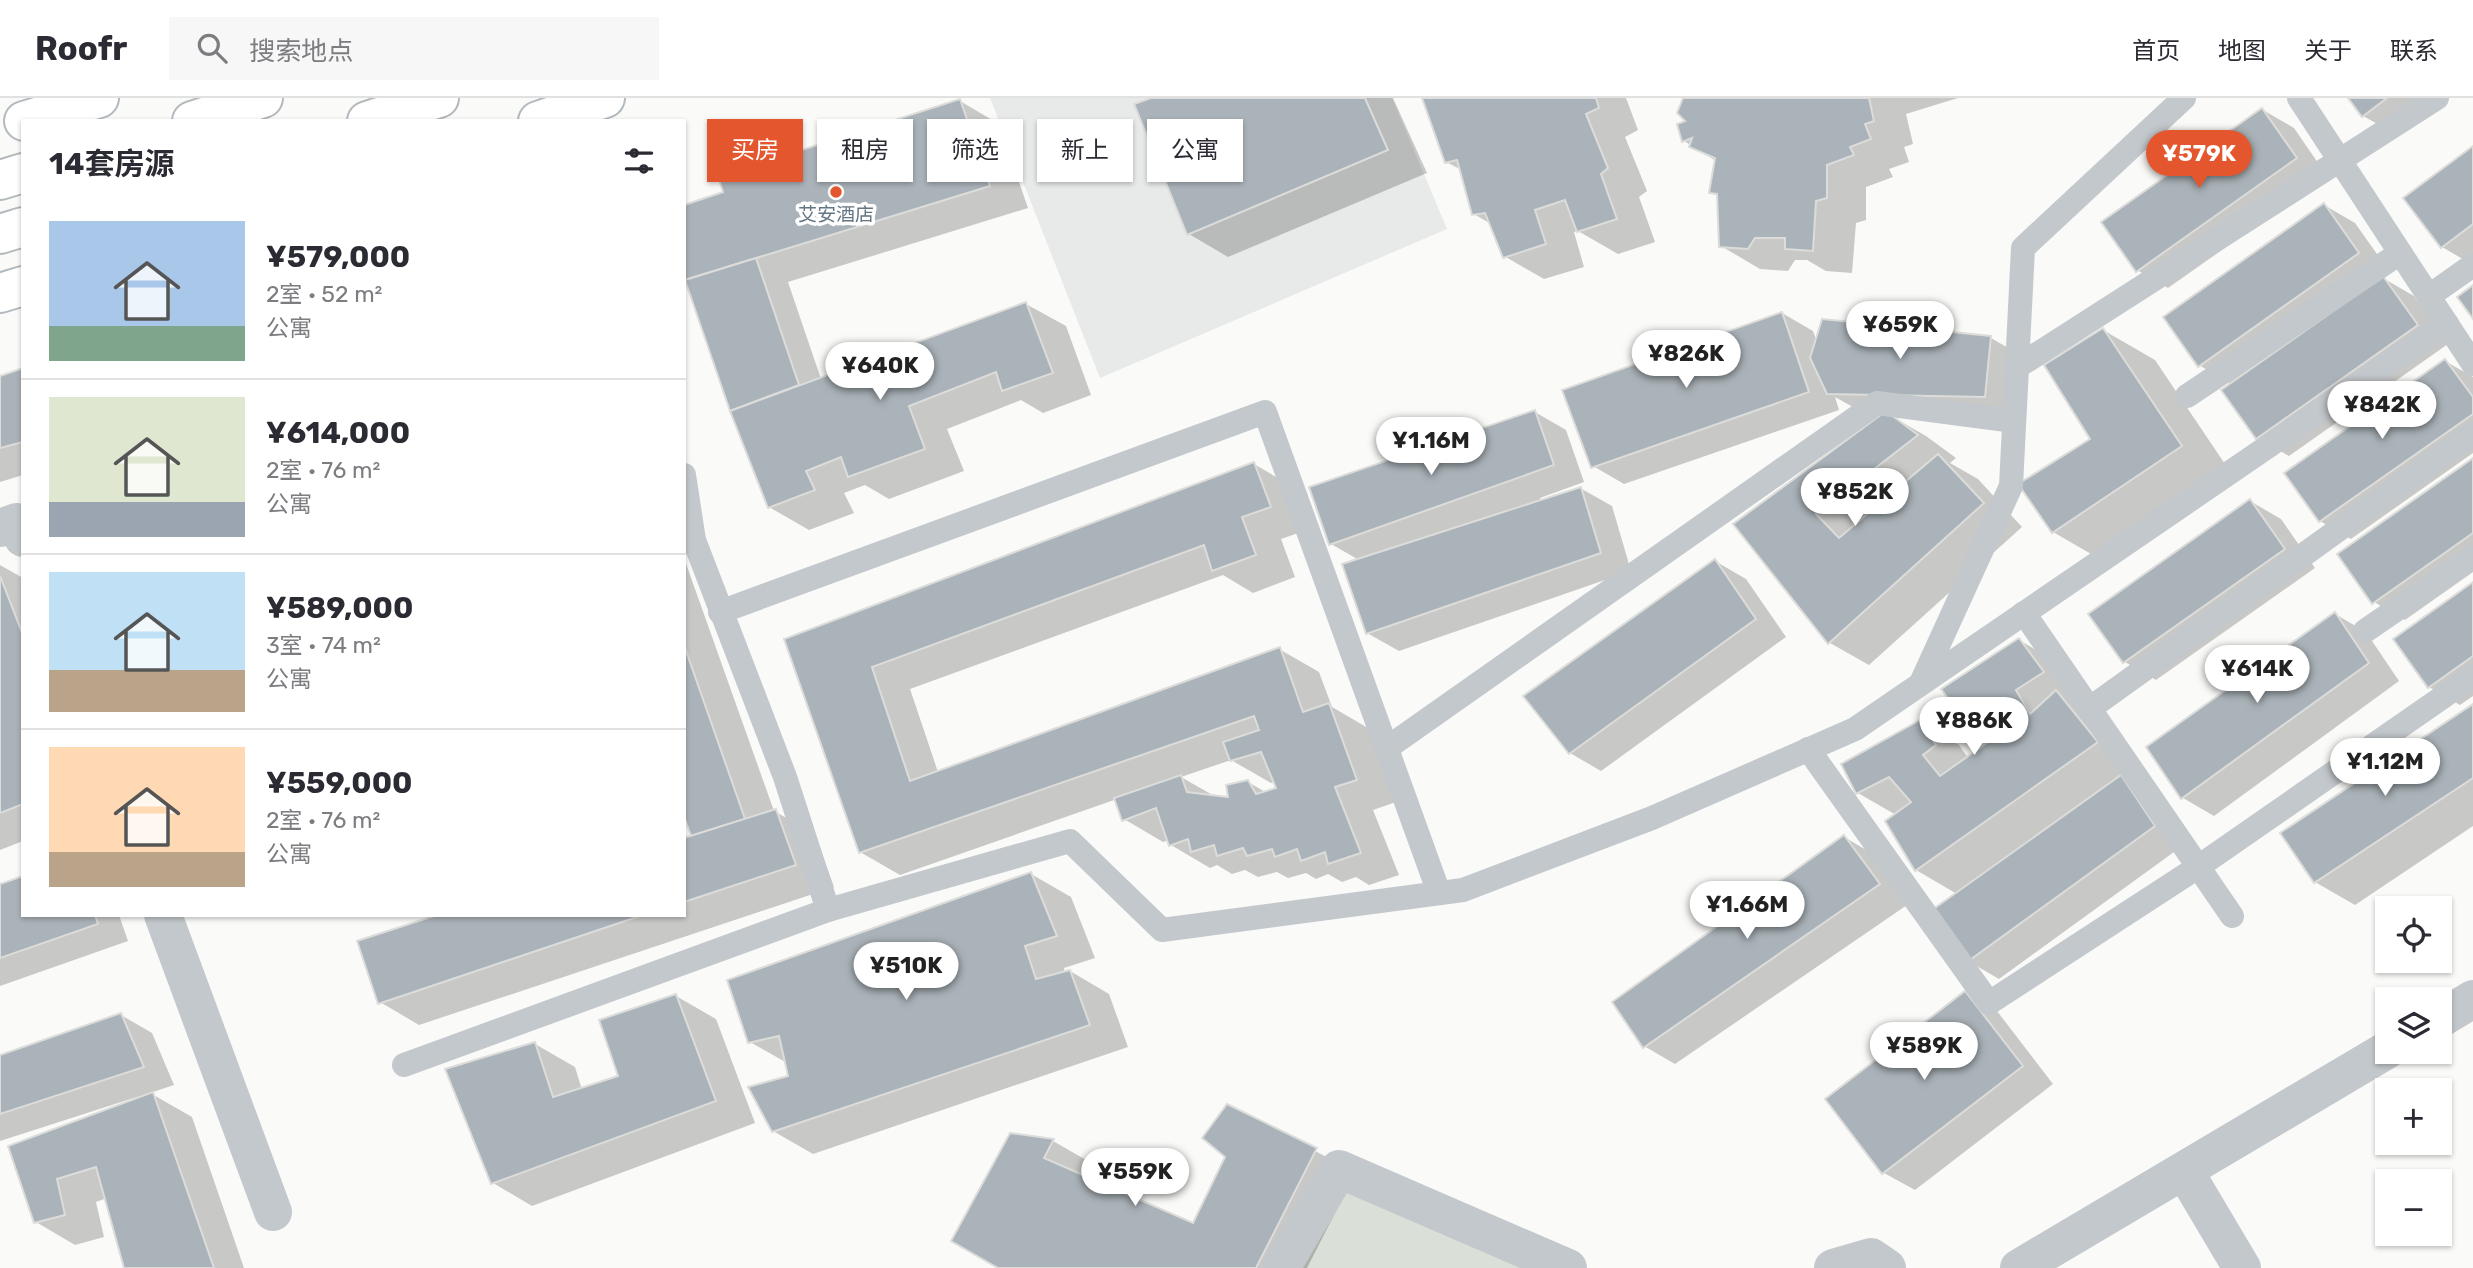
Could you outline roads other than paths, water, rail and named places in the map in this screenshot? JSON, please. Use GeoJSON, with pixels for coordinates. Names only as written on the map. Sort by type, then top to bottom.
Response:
{"type":"FeatureCollection","features":[{"type":"Feature","properties":{"kind":"main road"},"geometry":{"type":"LineString","coordinates":[[30,119],[99,98]]}},
{"type":"Feature","properties":{"kind":"main road"},"geometry":{"type":"LineString","coordinates":[[198,119],[263,98]]}},
{"type":"Feature","properties":{"kind":"main road"},"geometry":{"type":"LineString","coordinates":[[373,119],[439,98]]}},
{"type":"Feature","properties":{"kind":"main road"},"geometry":{"type":"LineString","coordinates":[[546,119],[589,109]]}},
{"type":"Feature","properties":{"kind":"main road"},"geometry":{"type":"LineString","coordinates":[[0,128],[21,122]]}},
{"type":"Feature","properties":{"kind":"main road"},"geometry":{"type":"LineString","coordinates":[[0,180],[21,174]]}},
{"type":"Feature","properties":{"kind":"main road"},"geometry":{"type":"LineString","coordinates":[[0,234],[21,228]]}},
{"type":"Feature","properties":{"kind":"main road"},"geometry":{"type":"LineString","coordinates":[[0,293],[21,287]]}},
{"type":"Feature","properties":{"kind":"street"},"geometry":{"type":"LineString","coordinates":[[0,528],[17,522],[21,533]]}},
{"type":"Feature","properties":{"kind":"street"},"geometry":{"type":"LineString","coordinates":[[164,917],[273,1212]]}},
{"type":"Feature","properties":{"kind":"street"},"geometry":{"type":"LineString","coordinates":[[2452,1012],[2473,999]]}},
{"type":"Feature","properties":{"kind":"street"},"geometry":{"type":"LineString","coordinates":[[2019,1268],[2375,1057]]}},
{"type":"Feature","properties":{"kind":"street"},"geometry":{"type":"LineString","coordinates":[[1281,1268],[1339,1169],[1568,1268]]}},
{"type":"Feature","properties":{"kind":"street"},"geometry":{"type":"LineString","coordinates":[[2185,1171],[2242,1268]]}},
{"type":"Feature","properties":{"kind":"street"},"geometry":{"type":"LineString","coordinates":[[1833,1268],[1871,1257],[1887,1268]]}},
{"type":"Feature","properties":{"kind":"lane"},"geometry":{"type":"LineString","coordinates":[[1920,684],[2011,486],[2023,247],[2184,98]]}},
{"type":"Feature","properties":{"kind":"lane"},"geometry":{"type":"LineString","coordinates":[[2299,98],[2473,364]]}},
{"type":"Feature","properties":{"kind":"lane"},"geometry":{"type":"LineString","coordinates":[[2017,367],[2437,98]]}},
{"type":"Feature","properties":{"kind":"lane"},"geometry":{"type":"LineString","coordinates":[[2187,396],[2400,253]]}},
{"type":"Feature","properties":{"kind":"lane"},"geometry":{"type":"LineString","coordinates":[[2429,296],[2473,265]]}},
{"type":"Feature","properties":{"kind":"lane"},"geometry":{"type":"LineString","coordinates":[[404,1065],[828,911],[1070,841],[1162,930],[1463,890],[1652,818],[1855,729],[2447,324]]}},
{"type":"Feature","properties":{"kind":"lane"},"geometry":{"type":"LineString","coordinates":[[1387,748],[1877,403],[2014,421]]}},
{"type":"Feature","properties":{"kind":"lane"},"geometry":{"type":"LineString","coordinates":[[720,612],[1265,412],[1439,893]]}},
{"type":"Feature","properties":{"kind":"lane"},"geometry":{"type":"LineString","coordinates":[[2088,709],[2473,433]]}},
{"type":"Feature","properties":{"kind":"lane"},"geometry":{"type":"LineString","coordinates":[[686,488],[694,540],[785,777],[828,911]]}},
{"type":"Feature","properties":{"kind":"lane"},"geometry":{"type":"LineString","coordinates":[[2365,631],[2473,557]]}},
{"type":"Feature","properties":{"kind":"lane"},"geometry":{"type":"LineString","coordinates":[[2024,613],[2232,916]]}},
{"type":"Feature","properties":{"kind":"lane"},"geometry":{"type":"LineString","coordinates":[[1808,749],[1989,1003],[2198,867],[2473,676]]}},
{"type":"Feature","properties":{"kind":"place","name":"艾安酒店"},"geometry":{"type":"Point","coordinates":[836,192]}}]}
